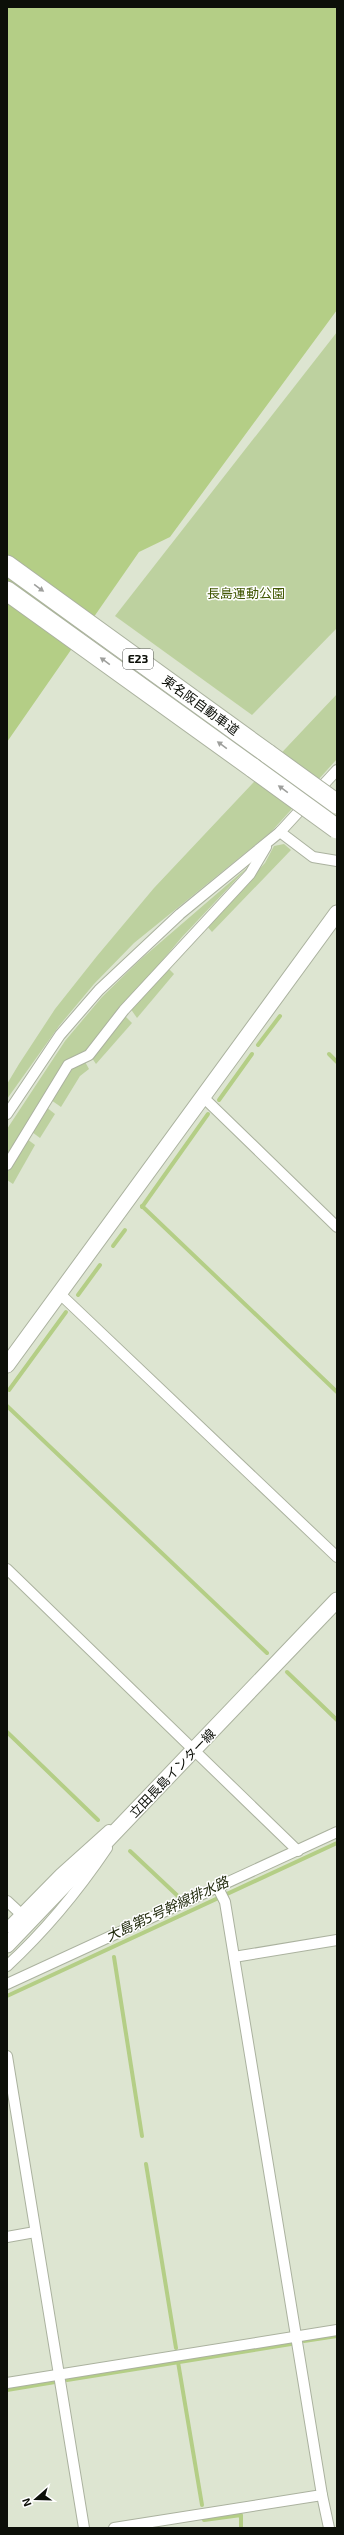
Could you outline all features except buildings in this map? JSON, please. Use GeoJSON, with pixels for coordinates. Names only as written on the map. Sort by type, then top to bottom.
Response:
{"type":"FeatureCollection","features":[{"type":"Feature","properties":{"kind":"highway","name":"東名阪自動車道"},"geometry":{"type":"LineString","coordinates":[[7,565],[337,804]]}},
{"type":"Feature","properties":{"kind":"highway","name":"東名阪自動車道"},"geometry":{"type":"LineString","coordinates":[[7,591],[337,829]]}},
{"type":"Feature","properties":{"kind":"street"},"geometry":{"type":"LineString","coordinates":[[7,1114],[60,1035],[99,990],[180,914],[280,832],[337,770]]}},
{"type":"Feature","properties":{"kind":"street"},"geometry":{"type":"LineString","coordinates":[[280,832],[313,858],[337,861]]}},
{"type":"Feature","properties":{"kind":"street"},"geometry":{"type":"LineString","coordinates":[[7,1165],[68,1065],[89,1055],[124,1010],[250,874],[269,842]]}},
{"type":"Feature","properties":{"kind":"street"},"geometry":{"type":"LineString","coordinates":[[7,1365],[337,913]]}},
{"type":"Feature","properties":{"kind":"street"},"geometry":{"type":"LineString","coordinates":[[202,1096],[337,1227]]}},
{"type":"Feature","properties":{"kind":"street"},"geometry":{"type":"LineString","coordinates":[[59,1293],[337,1557]]}},
{"type":"Feature","properties":{"kind":"street"},"geometry":{"type":"LineString","coordinates":[[7,1569],[298,1851]]}},
{"type":"Feature","properties":{"kind":"street","name":"立田長島インター線"},"geometry":{"type":"LineString","coordinates":[[7,1945],[337,1600]]}},
{"type":"Feature","properties":{"kind":"street"},"geometry":{"type":"LineString","coordinates":[[7,1928],[106,1832],[125,1821]]}},
{"type":"Feature","properties":{"kind":"street"},"geometry":{"type":"LineString","coordinates":[[7,1966],[30,1945],[85,1881],[125,1821]]}},
{"type":"Feature","properties":{"kind":"street"},"geometry":{"type":"LineString","coordinates":[[7,1984],[218,1889],[337,1832]]}},
{"type":"Feature","properties":{"kind":"street"},"geometry":{"type":"LineString","coordinates":[[218,1889],[225,1902],[322,2494],[329,2528]]}},
{"type":"Feature","properties":{"kind":"street"},"geometry":{"type":"LineString","coordinates":[[7,1901],[20,1914]]}},
{"type":"Feature","properties":{"kind":"street"},"geometry":{"type":"LineString","coordinates":[[234,1957],[337,1940]]}},
{"type":"Feature","properties":{"kind":"street"},"geometry":{"type":"LineString","coordinates":[[7,2056],[84,2528]]}},
{"type":"Feature","properties":{"kind":"street"},"geometry":{"type":"LineString","coordinates":[[7,2237],[35,2232]]}},
{"type":"Feature","properties":{"kind":"street"},"geometry":{"type":"LineString","coordinates":[[7,2383],[337,2330]]}},
{"type":"Feature","properties":{"kind":"street"},"geometry":{"type":"LineString","coordinates":[[114,2528],[322,2494]]}},
{"type":"Feature","properties":{"kind":"green space","name":"長島運動公園"},"geometry":{"type":"Polygon","coordinates":[[[337,332],[337,628],[252,715],[115,616],[337,332]]]}},
{"type":"Feature","properties":{"kind":"green space"},"geometry":{"type":"Polygon","coordinates":[[[337,694],[337,759],[271,832],[134,943],[94,984],[59,1026],[7,1099],[7,1084],[19,1064],[55,1009],[97,956],[154,888],[337,694]]]}},
{"type":"Feature","properties":{"kind":"green space"},"geometry":{"type":"Polygon","coordinates":[[[284,844],[291,850],[212,932],[206,925],[265,863],[274,846],[284,844]]]}},
{"type":"Feature","properties":{"kind":"green space"},"geometry":{"type":"Polygon","coordinates":[[[249,866],[182,937],[87,1050],[64,1062],[7,1157],[7,1129],[65,1041],[102,997],[140,960],[249,866]]]}},
{"type":"Feature","properties":{"kind":"green space"},"geometry":{"type":"Polygon","coordinates":[[[167,967],[174,974],[137,1018],[130,1008],[167,967]]]}},
{"type":"Feature","properties":{"kind":"green space"},"geometry":{"type":"Polygon","coordinates":[[[122,1017],[126,1017],[132,1023],[96,1064],[92,1058],[122,1017]]]}},
{"type":"Feature","properties":{"kind":"green space"},"geometry":{"type":"Polygon","coordinates":[[[84,1060],[89,1069],[80,1076],[61,1107],[51,1100],[71,1068],[84,1060]]]}},
{"type":"Feature","properties":{"kind":"green space"},"geometry":{"type":"Polygon","coordinates":[[[46,1107],[55,1114],[40,1138],[32,1132],[46,1107]]]}},
{"type":"Feature","properties":{"kind":"green space"},"geometry":{"type":"Polygon","coordinates":[[[27,1139],[35,1145],[13,1184],[7,1180],[7,1173],[27,1139]]]}},
{"type":"Feature","properties":{"kind":"shaded area"},"geometry":{"type":"Polygon","coordinates":[[[7,7],[337,7],[337,310],[170,537],[139,552],[7,742],[7,7]]]}},
{"type":"Feature","properties":{"kind":"waterway"},"geometry":{"type":"LineString","coordinates":[[258,1045],[280,1016]]}},
{"type":"Feature","properties":{"kind":"waterway"},"geometry":{"type":"LineString","coordinates":[[219,1100],[252,1054]]}},
{"type":"Feature","properties":{"kind":"waterway"},"geometry":{"type":"LineString","coordinates":[[329,1054],[337,1062]]}},
{"type":"Feature","properties":{"kind":"waterway"},"geometry":{"type":"LineString","coordinates":[[142,1207],[208,1114]]}},
{"type":"Feature","properties":{"kind":"waterway"},"geometry":{"type":"LineString","coordinates":[[142,1206],[337,1392]]}},
{"type":"Feature","properties":{"kind":"waterway"},"geometry":{"type":"LineString","coordinates":[[113,1246],[125,1230]]}},
{"type":"Feature","properties":{"kind":"waterway"},"geometry":{"type":"LineString","coordinates":[[78,1295],[100,1265]]}},
{"type":"Feature","properties":{"kind":"waterway"},"geometry":{"type":"LineString","coordinates":[[9,1390],[66,1312]]}},
{"type":"Feature","properties":{"kind":"waterway"},"geometry":{"type":"LineString","coordinates":[[7,1406],[267,1653]]}},
{"type":"Feature","properties":{"kind":"waterway"},"geometry":{"type":"LineString","coordinates":[[287,1672],[337,1720]]}},
{"type":"Feature","properties":{"kind":"waterway"},"geometry":{"type":"LineString","coordinates":[[7,1732],[98,1820]]}},
{"type":"Feature","properties":{"kind":"waterway","name":"大島第5号幹線排水路"},"geometry":{"type":"LineString","coordinates":[[7,1996],[337,1843]]}},
{"type":"Feature","properties":{"kind":"waterway"},"geometry":{"type":"LineString","coordinates":[[130,1851],[181,1899]]}},
{"type":"Feature","properties":{"kind":"waterway"},"geometry":{"type":"LineString","coordinates":[[114,1957],[142,2136]]}},
{"type":"Feature","properties":{"kind":"waterway"},"geometry":{"type":"LineString","coordinates":[[146,2164],[176,2348]]}},
{"type":"Feature","properties":{"kind":"waterway"},"geometry":{"type":"LineString","coordinates":[[304,2341],[337,2336]]}},
{"type":"Feature","properties":{"kind":"waterway"},"geometry":{"type":"LineString","coordinates":[[67,2380],[291,2344]]}},
{"type":"Feature","properties":{"kind":"waterway"},"geometry":{"type":"LineString","coordinates":[[178,2362],[202,2505]]}},
{"type":"Feature","properties":{"kind":"waterway"},"geometry":{"type":"LineString","coordinates":[[7,2390],[55,2382]]}},
{"type":"Feature","properties":{"kind":"waterway"},"geometry":{"type":"LineString","coordinates":[[204,2520],[241,2515],[241,2528]]}}]}
